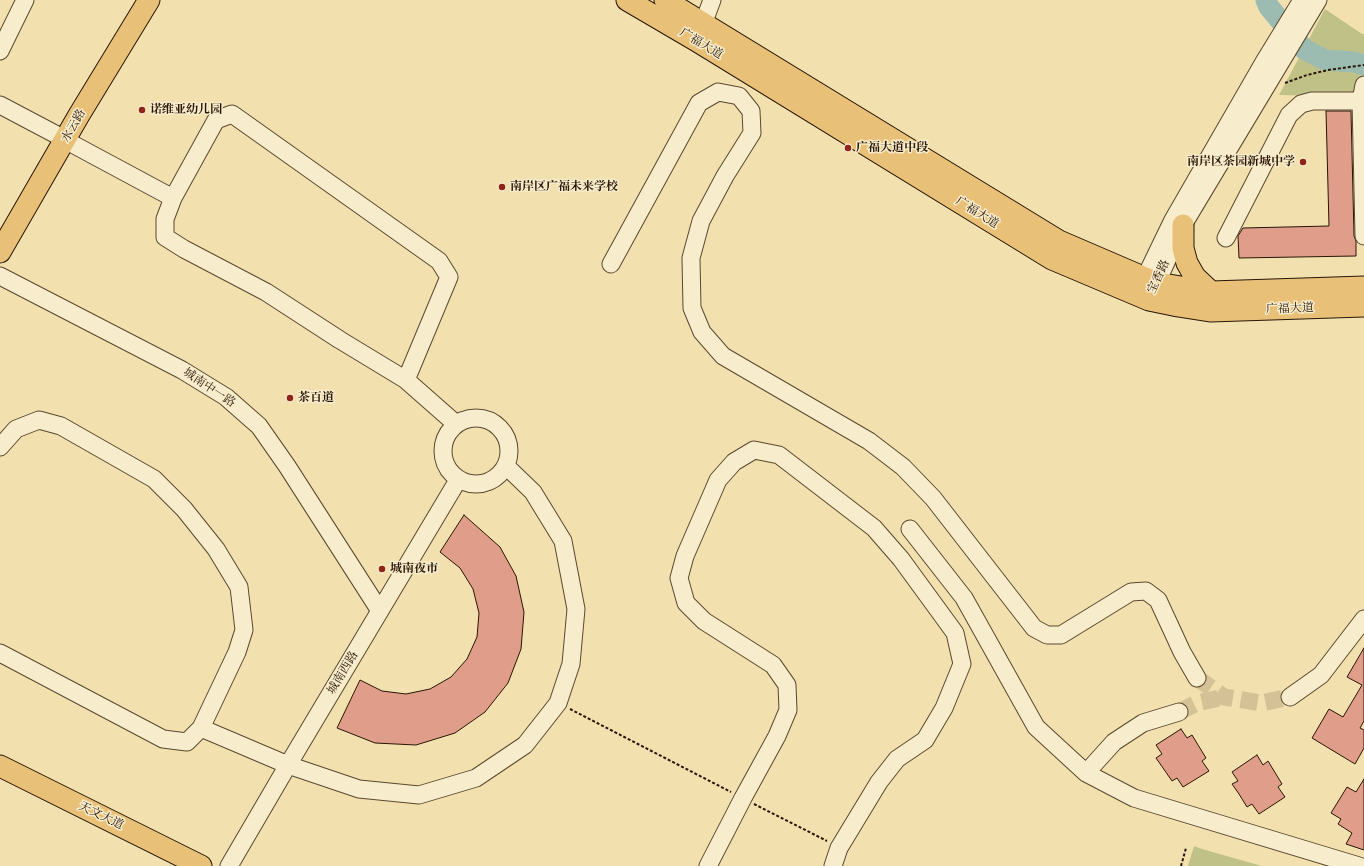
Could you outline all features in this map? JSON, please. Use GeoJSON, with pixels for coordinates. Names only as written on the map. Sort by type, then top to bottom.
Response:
{"type":"FeatureCollection","features":[{"type":"Feature","properties":{"kind":"main road","name":"水云路"},"geometry":{"type":"LineString","coordinates":[[0,252],[134,0]]}},
{"type":"Feature","properties":{"kind":"main road","name":"水云路"},"geometry":{"type":"LineString","coordinates":[[0,228],[60,137],[79,115],[149,0]]}},
{"type":"Feature","properties":{"kind":"main road","name":"广福大道"},"geometry":{"type":"LineString","coordinates":[[627,0],[700,32],[1059,241],[1150,287],[1178,306],[1210,311],[1364,306]]}},
{"type":"Feature","properties":{"kind":"main road","name":"广福大道"},"geometry":{"type":"LineString","coordinates":[[665,0],[700,32]]}},
{"type":"Feature","properties":{"kind":"main road"},"geometry":{"type":"LineString","coordinates":[[1183,225],[1183,248],[1187,263],[1195,277],[1211,292]]}},
{"type":"Feature","properties":{"kind":"main road","name":"广福大道"},"geometry":{"type":"LineString","coordinates":[[1150,287],[1211,292],[1364,287]]}},
{"type":"Feature","properties":{"kind":"main road","name":"天文大道"},"geometry":{"type":"LineString","coordinates":[[0,766],[201,866]]}},
{"type":"Feature","properties":{"kind":"main road","name":"天文大道"},"geometry":{"type":"LineString","coordinates":[[0,782],[172,866]]}},
{"type":"Feature","properties":{"kind":"street"},"geometry":{"type":"LineString","coordinates":[[0,51],[25,0]]}},
{"type":"Feature","properties":{"kind":"street"},"geometry":{"type":"LineString","coordinates":[[700,32],[712,0]]}},
{"type":"Feature","properties":{"kind":"street","name":"宝香路"},"geometry":{"type":"LineString","coordinates":[[1150,287],[1172,220],[1274,72],[1302,0]]}},
{"type":"Feature","properties":{"kind":"street","name":"宝香路"},"geometry":{"type":"LineString","coordinates":[[1150,287],[1183,225],[1318,0]]}},
{"type":"Feature","properties":{"kind":"street"},"geometry":{"type":"LineString","coordinates":[[611,264],[699,103],[718,92],[739,96],[751,111],[752,133],[725,176],[702,221],[691,258],[692,308],[702,332],[723,356],[869,441],[903,467],[933,498],[1034,628],[1047,635],[1061,635],[1131,592],[1146,591],[1158,600],[1182,652],[1197,678]]}},
{"type":"Feature","properties":{"kind":"street"},"geometry":{"type":"LineString","coordinates":[[1226,238],[1289,115],[1301,104],[1362,94],[1364,236]]}},
{"type":"Feature","properties":{"kind":"street"},"geometry":{"type":"LineString","coordinates":[[0,105],[173,198]]}},
{"type":"Feature","properties":{"kind":"street"},"geometry":{"type":"LineString","coordinates":[[406,380],[449,277],[439,262],[232,114],[216,120],[173,198],[165,219],[165,237],[184,249],[266,292],[340,340],[406,380],[456,424]]}},
{"type":"Feature","properties":{"kind":"street","name":"城南中一路"},"geometry":{"type":"LineString","coordinates":[[0,276],[182,370],[226,396],[259,426],[287,466],[380,611]]}},
{"type":"Feature","properties":{"kind":"street"},"geometry":{"type":"LineString","coordinates":[[476,417],[487,419],[497,425],[504,433],[508,444],[509,455],[506,466],[499,475],[490,481],[479,484],[468,484],[458,480],[450,472],[444,463],[442,452],[443,442],[448,432],[456,424],[465,419],[476,417]]}},
{"type":"Feature","properties":{"kind":"street"},"geometry":{"type":"LineString","coordinates":[[0,447],[16,429],[39,420],[61,426],[154,479],[184,509],[216,549],[239,587],[244,630],[237,652],[201,728],[187,742],[163,739],[0,653]]}},
{"type":"Feature","properties":{"kind":"street"},"geometry":{"type":"LineString","coordinates":[[708,866],[777,736],[788,710],[787,685],[773,665],[704,621],[686,603],[679,578],[685,556],[718,480],[734,462],[754,450],[779,455],[874,528],[901,559],[955,633],[962,664],[944,708],[925,740],[896,759],[879,782],[839,848],[833,866]]}},
{"type":"Feature","properties":{"kind":"street"},"geometry":{"type":"LineString","coordinates":[[201,728],[288,765],[359,789],[419,795],[476,778],[525,744],[558,703],[571,664],[576,609],[563,541],[533,492],[506,466]]}},
{"type":"Feature","properties":{"kind":"street","name":"城南西路"},"geometry":{"type":"LineString","coordinates":[[229,866],[458,480]]}},
{"type":"Feature","properties":{"kind":"street"},"geometry":{"type":"LineString","coordinates":[[910,530],[964,598],[1036,727],[1086,772],[1134,798],[1359,866]]}},
{"type":"Feature","properties":{"kind":"street"},"geometry":{"type":"LineString","coordinates":[[1290,697],[1321,675],[1364,619]]}},
{"type":"Feature","properties":{"kind":"street"},"geometry":{"type":"LineString","coordinates":[[1086,772],[1114,742],[1143,723],[1178,712]]}},
{"type":"Feature","properties":{"kind":"path"},"geometry":{"type":"LineString","coordinates":[[1274,72],[1307,75],[1364,65]]}},
{"type":"Feature","properties":{"kind":"path"},"geometry":{"type":"LineString","coordinates":[[558,703],[839,848]]}},
{"type":"Feature","properties":{"kind":"path"},"geometry":{"type":"LineString","coordinates":[[1181,866],[1186,848]]}},
{"type":"Feature","properties":{"kind":"green space"},"geometry":{"type":"Polygon","coordinates":[[[1325,9],[1364,34],[1364,97],[1279,95],[1325,9]]]}},
{"type":"Feature","properties":{"kind":"green space"},"geometry":{"type":"Polygon","coordinates":[[[1194,846],[1202,849],[1262,866],[1188,866],[1194,846]]]}},
{"type":"Feature","properties":{"kind":"water"},"geometry":{"type":"Polygon","coordinates":[[[1308,42],[1311,48],[1322,55],[1337,56],[1359,61],[1364,63],[1364,68],[1348,64],[1327,65],[1312,60],[1301,54],[1308,42]]]}},
{"type":"Feature","properties":{"kind":"building"},"geometry":{"type":"Polygon","coordinates":[[[1326,111],[1351,111],[1354,236],[1356,241],[1356,256],[1239,258],[1238,236],[1243,228],[1329,226],[1326,111]]]}},
{"type":"Feature","properties":{"kind":"building"},"geometry":{"type":"Polygon","coordinates":[[[464,515],[500,547],[516,576],[524,612],[521,649],[508,683],[485,712],[455,733],[416,745],[375,743],[337,728],[360,680],[382,691],[406,694],[430,689],[451,677],[467,659],[477,637],[479,613],[473,589],[460,568],[440,552],[464,515]]]}},
{"type":"Feature","properties":{"kind":"building"},"geometry":{"type":"Polygon","coordinates":[[[1364,648],[1364,721],[1360,728],[1364,730],[1364,748],[1355,764],[1312,738],[1329,709],[1343,717],[1362,685],[1347,677],[1364,648]]]}},
{"type":"Feature","properties":{"kind":"building"},"geometry":{"type":"Polygon","coordinates":[[[1181,729],[1187,738],[1192,735],[1206,758],[1202,761],[1209,771],[1183,787],[1177,778],[1172,781],[1156,758],[1162,754],[1156,745],[1181,729]]]}},
{"type":"Feature","properties":{"kind":"building"},"geometry":{"type":"Polygon","coordinates":[[[1257,755],[1263,765],[1268,761],[1282,784],[1278,787],[1285,797],[1259,814],[1252,804],[1247,807],[1232,784],[1238,781],[1232,772],[1257,755]]]}},
{"type":"Feature","properties":{"kind":"building"},"geometry":{"type":"Polygon","coordinates":[[[1364,779],[1364,850],[1346,844],[1352,833],[1338,824],[1341,819],[1331,813],[1347,787],[1356,792],[1364,779]]]}},
{"type":"Feature","properties":{"kind":"waterway"},"geometry":{"type":"LineString","coordinates":[[1266,0],[1269,7],[1304,49],[1325,60],[1354,62],[1364,65]]}},
{"type":"Feature","properties":{"kind":"tunnel"},"geometry":{"type":"LineString","coordinates":[[1197,678],[1224,697],[1261,703],[1290,697]]}},
{"type":"Feature","properties":{"kind":"tunnel"},"geometry":{"type":"LineString","coordinates":[[1179,712],[1197,703],[1224,697]]}},
{"type":"Feature","properties":{"kind":"place","name":"诺维亚幼儿园"},"geometry":{"type":"Point","coordinates":[142,110]}},
{"type":"Feature","properties":{"kind":"place","name":"广福大道中段"},"geometry":{"type":"Point","coordinates":[848,148]}},
{"type":"Feature","properties":{"kind":"place","name":"南岸区茶园新城中学"},"geometry":{"type":"Point","coordinates":[1303,162]}},
{"type":"Feature","properties":{"kind":"place","name":"南岸区广福未来学校"},"geometry":{"type":"Point","coordinates":[502,187]}},
{"type":"Feature","properties":{"kind":"place","name":"茶百道"},"geometry":{"type":"Point","coordinates":[290,398]}},
{"type":"Feature","properties":{"kind":"place","name":"城南夜市"},"geometry":{"type":"Point","coordinates":[382,569]}}]}
